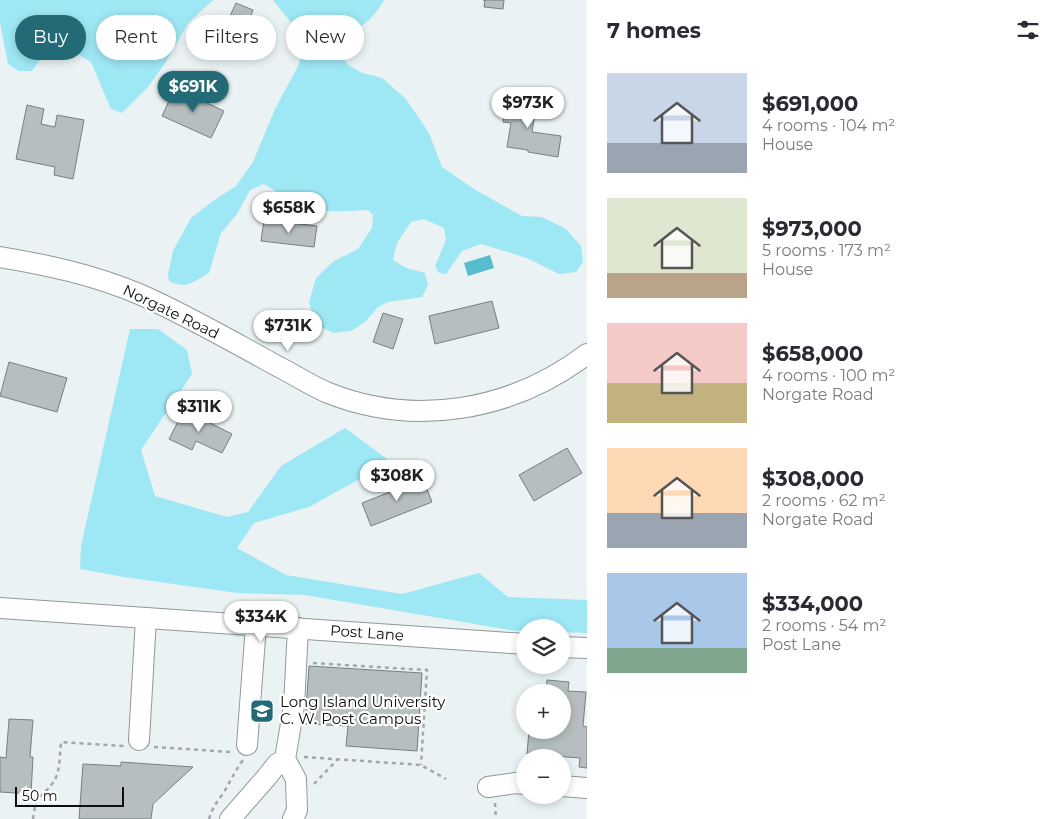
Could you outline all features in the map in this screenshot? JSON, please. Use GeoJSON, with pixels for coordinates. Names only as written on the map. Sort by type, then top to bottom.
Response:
{"type":"FeatureCollection","features":[{"type":"Feature","properties":{"kind":"street","name":"Norgate Road"},"geometry":{"type":"LineString","coordinates":[[0,258],[46,264],[94,276],[139,294],[326,391],[361,404],[385,409],[438,411],[465,408],[501,400],[547,379],[587,354]]}},
{"type":"Feature","properties":{"kind":"street","name":"Post Lane"},"geometry":{"type":"LineString","coordinates":[[0,608],[516,643]]}},
{"type":"Feature","properties":{"kind":"street"},"geometry":{"type":"LineString","coordinates":[[140,744],[146,618]]}},
{"type":"Feature","properties":{"kind":"street"},"geometry":{"type":"LineString","coordinates":[[244,753],[256,626]]}},
{"type":"Feature","properties":{"kind":"street"},"geometry":{"type":"LineString","coordinates":[[293,819],[297,810],[296,779],[286,757],[294,706],[298,628]]}},
{"type":"Feature","properties":{"kind":"street"},"geometry":{"type":"LineString","coordinates":[[571,647],[587,648]]}},
{"type":"Feature","properties":{"kind":"street"},"geometry":{"type":"LineString","coordinates":[[230,819],[277,764],[286,757]]}},
{"type":"Feature","properties":{"kind":"street"},"geometry":{"type":"LineString","coordinates":[[488,787],[516,783]]}},
{"type":"Feature","properties":{"kind":"street"},"geometry":{"type":"LineString","coordinates":[[571,787],[587,788]]}},
{"type":"Feature","properties":{"kind":"path"},"geometry":{"type":"LineString","coordinates":[[306,662],[427,670],[421,765]]}},
{"type":"Feature","properties":{"kind":"path"},"geometry":{"type":"LineString","coordinates":[[33,819],[36,800],[50,787],[57,777],[61,742],[140,744],[244,753],[222,795],[215,802],[209,819]]}},
{"type":"Feature","properties":{"kind":"path"},"geometry":{"type":"LineString","coordinates":[[286,757],[421,765],[446,779]]}},
{"type":"Feature","properties":{"kind":"path"},"geometry":{"type":"LineString","coordinates":[[311,787],[338,759]]}},
{"type":"Feature","properties":{"kind":"shaded area"},"geometry":{"type":"Polygon","coordinates":[[[0,0],[213,0],[197,15],[186,15],[186,27],[176,44],[176,15],[96,15],[96,60],[167,60],[148,87],[122,113],[111,109],[91,62],[86,59],[86,15],[15,15],[15,60],[40,60],[32,71],[19,71],[8,64],[0,23],[0,0]]]}},
{"type":"Feature","properties":{"kind":"shaded area"},"geometry":{"type":"Polygon","coordinates":[[[273,0],[384,0],[374,15],[364,24],[364,15],[286,16],[273,0]]]}},
{"type":"Feature","properties":{"kind":"shaded area"},"geometry":{"type":"Polygon","coordinates":[[[300,60],[345,60],[348,65],[363,73],[382,78],[406,99],[429,133],[442,167],[474,189],[522,216],[542,217],[566,229],[581,246],[583,262],[576,272],[559,274],[527,258],[481,244],[462,251],[446,274],[439,273],[435,266],[446,240],[444,228],[424,219],[411,222],[397,243],[393,260],[406,268],[425,273],[428,285],[422,297],[388,302],[378,307],[365,322],[351,331],[333,333],[315,324],[309,302],[316,278],[334,261],[358,249],[372,228],[373,215],[368,210],[331,211],[313,209],[291,201],[264,184],[250,190],[237,214],[221,233],[209,273],[185,285],[169,281],[168,274],[173,251],[191,218],[236,186],[253,162],[275,109],[300,60]]]}},
{"type":"Feature","properties":{"kind":"shaded area"},"geometry":{"type":"Polygon","coordinates":[[[490,255],[494,268],[468,276],[464,263],[490,255]]]}},
{"type":"Feature","properties":{"kind":"shaded area"},"geometry":{"type":"Polygon","coordinates":[[[130,329],[158,329],[187,350],[192,374],[141,450],[155,496],[227,517],[248,512],[281,466],[345,428],[387,459],[367,475],[309,507],[254,523],[237,548],[286,575],[402,594],[479,573],[508,597],[587,600],[587,633],[571,632],[571,619],[516,619],[516,631],[305,595],[237,593],[124,577],[80,569],[81,546],[130,329]]]}},
{"type":"Feature","properties":{"kind":"building"},"geometry":{"type":"Polygon","coordinates":[[[485,0],[504,0],[503,9],[484,7],[485,0]]]}},
{"type":"Feature","properties":{"kind":"building"},"geometry":{"type":"Polygon","coordinates":[[[236,3],[253,10],[251,15],[230,15],[236,3]]]}},
{"type":"Feature","properties":{"kind":"building"},"geometry":{"type":"Polygon","coordinates":[[[175,88],[224,111],[211,138],[162,116],[175,88]]]}},
{"type":"Feature","properties":{"kind":"building"},"geometry":{"type":"Polygon","coordinates":[[[507,96],[537,100],[532,132],[561,136],[558,157],[507,147],[511,123],[503,122],[507,96]]]}},
{"type":"Feature","properties":{"kind":"building"},"geometry":{"type":"Polygon","coordinates":[[[27,105],[44,109],[41,124],[55,127],[57,115],[84,120],[73,179],[54,175],[55,167],[16,159],[27,105]]]}},
{"type":"Feature","properties":{"kind":"building"},"geometry":{"type":"Polygon","coordinates":[[[264,220],[317,226],[314,247],[261,241],[264,220]]]}},
{"type":"Feature","properties":{"kind":"building"},"geometry":{"type":"Polygon","coordinates":[[[492,301],[499,328],[435,344],[429,316],[492,301]]]}},
{"type":"Feature","properties":{"kind":"building"},"geometry":{"type":"Polygon","coordinates":[[[383,313],[403,319],[393,349],[373,342],[383,313]]]}},
{"type":"Feature","properties":{"kind":"building"},"geometry":{"type":"Polygon","coordinates":[[[9,362],[67,378],[57,412],[0,396],[9,362]]]}},
{"type":"Feature","properties":{"kind":"building"},"geometry":{"type":"Polygon","coordinates":[[[184,410],[232,434],[222,453],[196,441],[192,450],[169,439],[184,410]]]}},
{"type":"Feature","properties":{"kind":"building"},"geometry":{"type":"Polygon","coordinates":[[[567,448],[582,473],[534,501],[519,475],[567,448]]]}},
{"type":"Feature","properties":{"kind":"building"},"geometry":{"type":"Polygon","coordinates":[[[423,479],[432,502],[371,526],[362,503],[423,479]]]}},
{"type":"Feature","properties":{"kind":"building"},"geometry":{"type":"Polygon","coordinates":[[[309,666],[422,673],[417,751],[346,746],[348,726],[305,724],[309,666]]]}},
{"type":"Feature","properties":{"kind":"building"},"geometry":{"type":"Polygon","coordinates":[[[547,680],[569,682],[569,684],[547,684],[547,680]]]}},
{"type":"Feature","properties":{"kind":"building"},"geometry":{"type":"Polygon","coordinates":[[[571,691],[586,692],[583,726],[587,727],[587,768],[579,767],[580,758],[571,757],[571,749],[527,749],[528,739],[571,739],[571,691]]]}},
{"type":"Feature","properties":{"kind":"building"},"geometry":{"type":"Polygon","coordinates":[[[9,719],[33,720],[30,757],[33,757],[31,794],[0,792],[0,757],[6,758],[9,719]]]}},
{"type":"Feature","properties":{"kind":"building"},"geometry":{"type":"Polygon","coordinates":[[[121,762],[193,767],[153,804],[151,819],[79,819],[83,764],[121,766],[121,762]]]}},
{"type":"Feature","properties":{"kind":"place","name":"Long Island University C. W. Post Campus"},"geometry":{"type":"Point","coordinates":[262,711]}}]}
